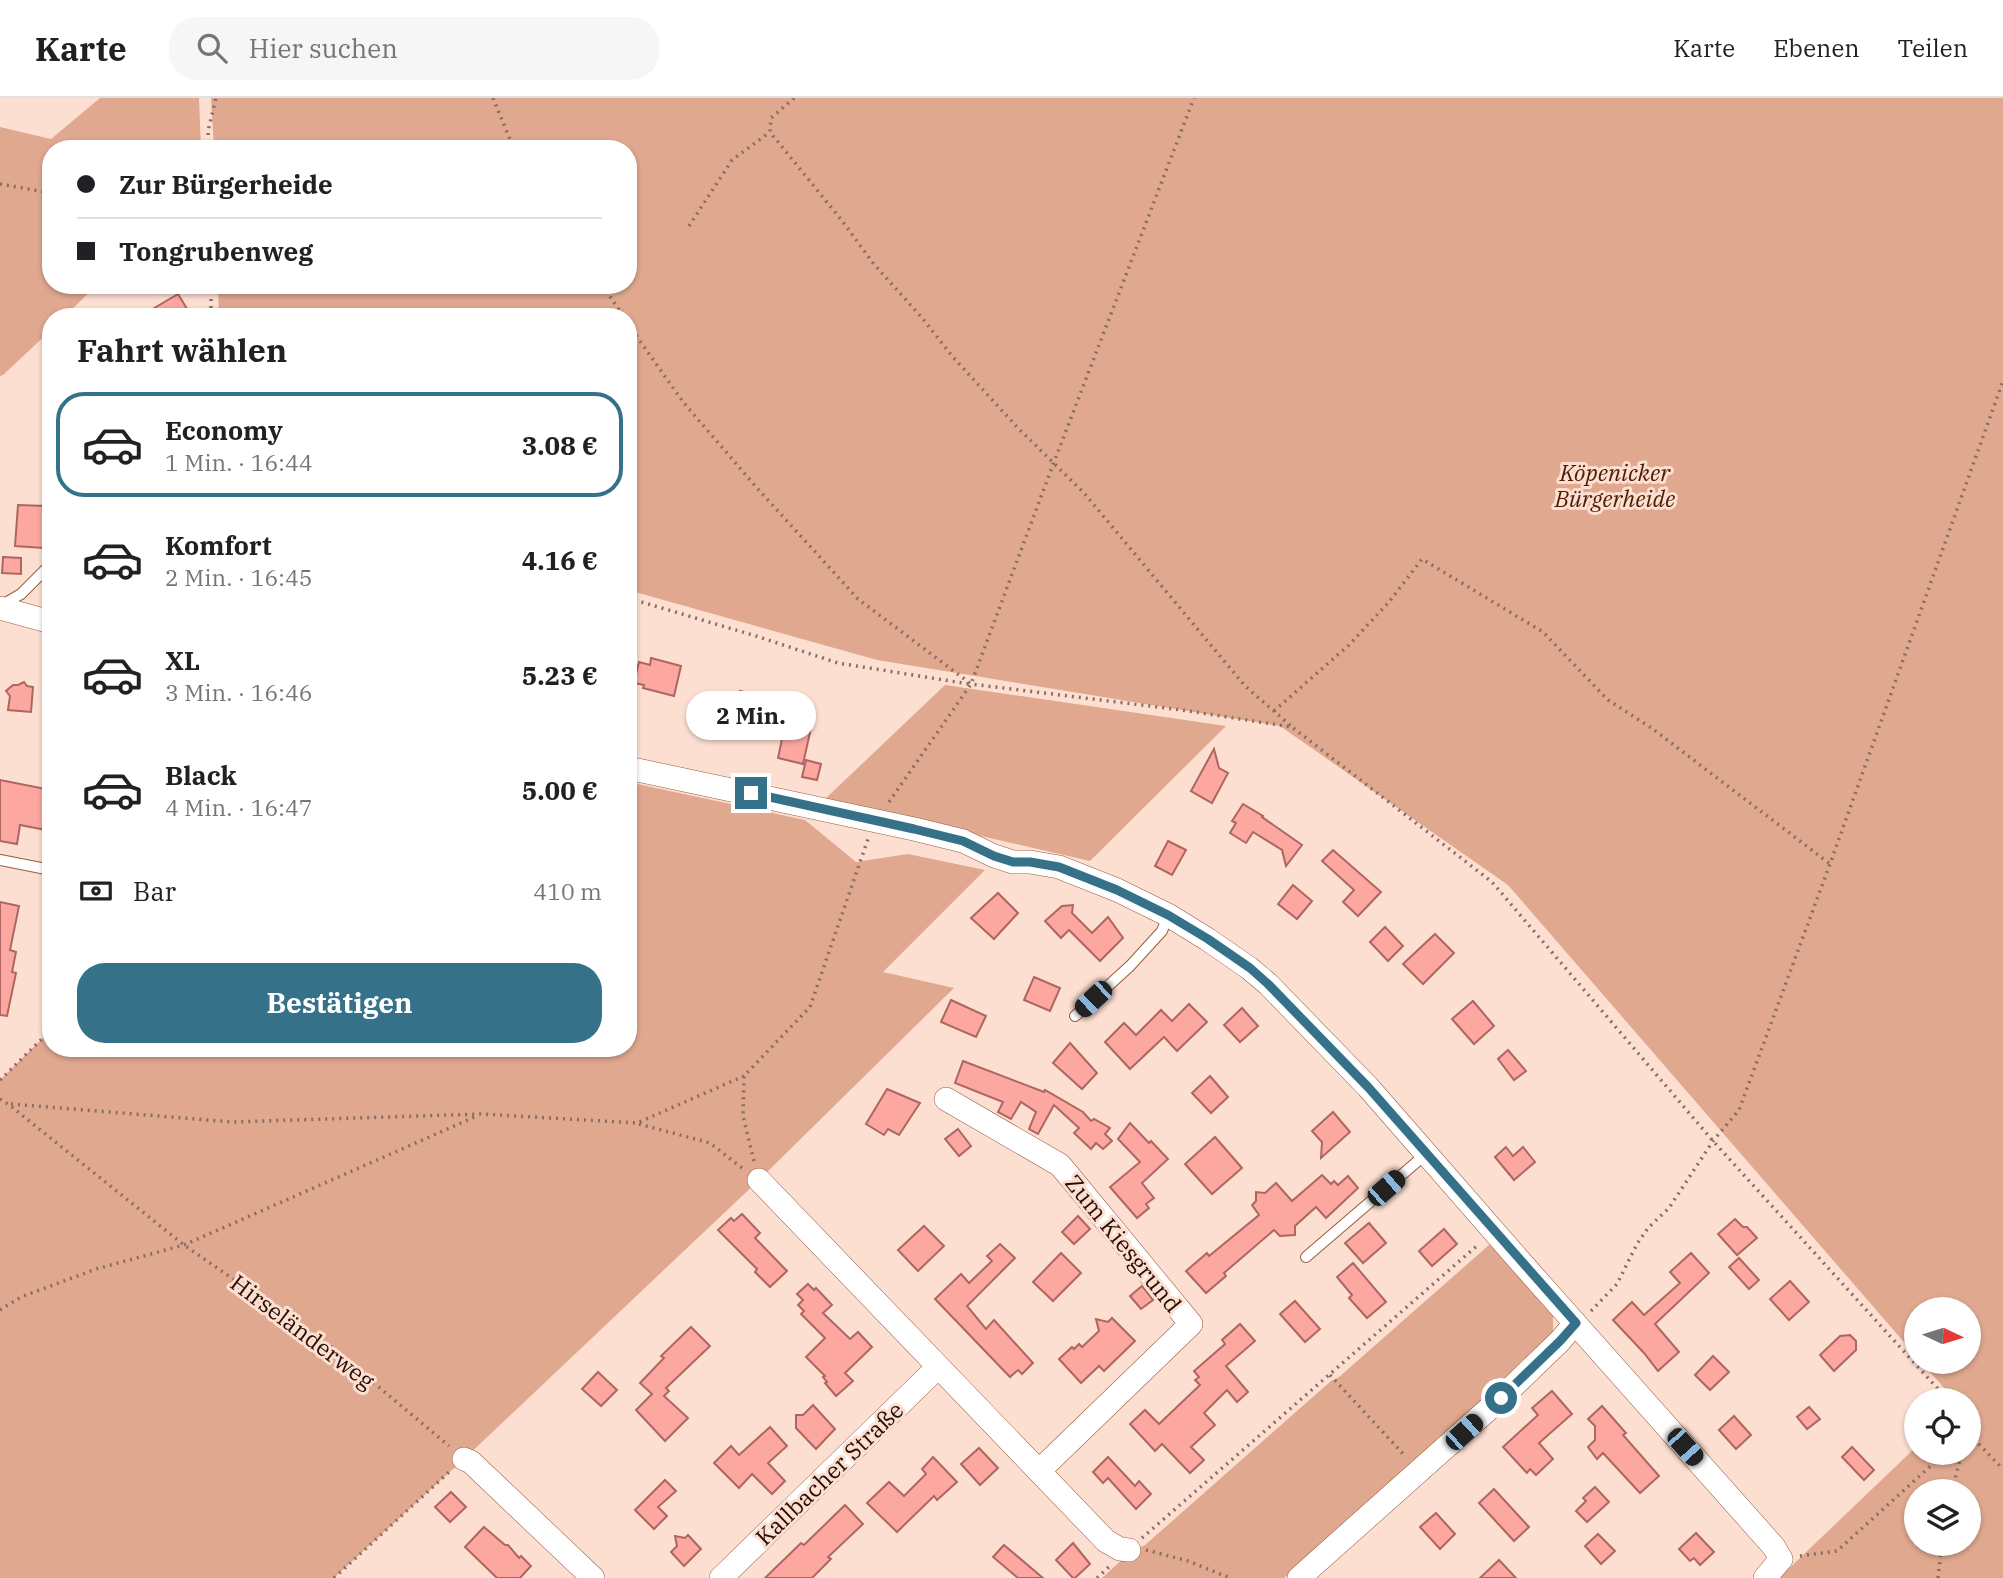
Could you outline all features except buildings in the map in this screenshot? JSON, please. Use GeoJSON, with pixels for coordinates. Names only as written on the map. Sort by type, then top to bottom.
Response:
{"type":"FeatureCollection","features":[{"type":"Feature","properties":{"kind":"street"},"geometry":{"type":"LineString","coordinates":[[0,607],[42,619]]}},
{"type":"Feature","properties":{"kind":"street"},"geometry":{"type":"LineString","coordinates":[[637,770],[963,841],[1013,862],[1059,867],[1117,890],[1168,915],[1250,968],[1368,1087],[1767,1539],[1781,1559],[1765,1578]]}},
{"type":"Feature","properties":{"kind":"street","name":"Zum Kiesgrund"},"geometry":{"type":"LineString","coordinates":[[947,1099],[1060,1165],[1191,1324],[1039,1472]]}},
{"type":"Feature","properties":{"kind":"street"},"geometry":{"type":"LineString","coordinates":[[759,1180],[1106,1541],[1120,1549],[1129,1550]]}},
{"type":"Feature","properties":{"kind":"street"},"geometry":{"type":"LineString","coordinates":[[1299,1578],[1501,1398],[1576,1323]]}},
{"type":"Feature","properties":{"kind":"street","name":"Kallbacher Straße"},"geometry":{"type":"LineString","coordinates":[[721,1578],[937,1367]]}},
{"type":"Feature","properties":{"kind":"street"},"geometry":{"type":"LineString","coordinates":[[464,1459],[471,1462],[593,1578]]}},
{"type":"Feature","properties":{"kind":"lane"},"geometry":{"type":"LineString","coordinates":[[0,607],[21,594],[42,573]]}},
{"type":"Feature","properties":{"kind":"lane"},"geometry":{"type":"LineString","coordinates":[[0,860],[42,868]]}},
{"type":"Feature","properties":{"kind":"lane"},"geometry":{"type":"LineString","coordinates":[[1075,1016],[1130,966],[1162,931],[1168,915]]}},
{"type":"Feature","properties":{"kind":"lane"},"geometry":{"type":"LineString","coordinates":[[1306,1257],[1426,1154]]}},
{"type":"Feature","properties":{"kind":"path"},"geometry":{"type":"LineString","coordinates":[[208,140],[216,98]]}},
{"type":"Feature","properties":{"kind":"path"},"geometry":{"type":"LineString","coordinates":[[493,98],[510,140]]}},
{"type":"Feature","properties":{"kind":"path"},"geometry":{"type":"LineString","coordinates":[[689,226],[732,160],[769,132],[771,118],[794,98]]}},
{"type":"Feature","properties":{"kind":"path"},"geometry":{"type":"LineString","coordinates":[[637,1123],[744,1076],[810,1007],[876,820],[971,684],[1194,98]]}},
{"type":"Feature","properties":{"kind":"path"},"geometry":{"type":"LineString","coordinates":[[769,132],[873,263],[952,356],[1018,428],[1084,493],[1245,686],[1292,727],[1492,882],[1713,1142],[1937,1388]]}},
{"type":"Feature","properties":{"kind":"path"},"geometry":{"type":"LineString","coordinates":[[0,184],[42,191]]}},
{"type":"Feature","properties":{"kind":"path"},"geometry":{"type":"LineString","coordinates":[[637,337],[683,402],[858,599],[971,684]]}},
{"type":"Feature","properties":{"kind":"path"},"geometry":{"type":"LineString","coordinates":[[1576,1323],[1594,1309],[1617,1284],[1648,1228],[1669,1208],[1713,1142],[1739,1110],[2003,381]]}},
{"type":"Feature","properties":{"kind":"path"},"geometry":{"type":"LineString","coordinates":[[1274,711],[1349,645],[1389,602],[1422,559],[1543,632],[1608,700],[1653,729],[1830,864]]}},
{"type":"Feature","properties":{"kind":"path"},"geometry":{"type":"LineString","coordinates":[[637,601],[838,663],[971,684],[1182,710],[1292,727]]}},
{"type":"Feature","properties":{"kind":"path"},"geometry":{"type":"LineString","coordinates":[[0,1080],[42,1039]]}},
{"type":"Feature","properties":{"kind":"path"},"geometry":{"type":"LineString","coordinates":[[744,1076],[743,1116],[759,1180]]}},
{"type":"Feature","properties":{"kind":"path","name":"Hirseländerweg"},"geometry":{"type":"LineString","coordinates":[[0,1099],[184,1245],[330,1346],[464,1459]]}},
{"type":"Feature","properties":{"kind":"path"},"geometry":{"type":"LineString","coordinates":[[8,1104],[232,1122],[481,1114],[637,1123],[710,1143],[759,1180]]}},
{"type":"Feature","properties":{"kind":"path"},"geometry":{"type":"LineString","coordinates":[[0,1310],[21,1297],[96,1269],[184,1245],[481,1114]]}},
{"type":"Feature","properties":{"kind":"path"},"geometry":{"type":"LineString","coordinates":[[1097,1578],[1494,1231]]}},
{"type":"Feature","properties":{"kind":"path"},"geometry":{"type":"LineString","coordinates":[[1330,1375],[1418,1472]]}},
{"type":"Feature","properties":{"kind":"path"},"geometry":{"type":"LineString","coordinates":[[1981,1446],[2003,1469]]}},
{"type":"Feature","properties":{"kind":"path"},"geometry":{"type":"LineString","coordinates":[[334,1578],[464,1459]]}},
{"type":"Feature","properties":{"kind":"path"},"geometry":{"type":"LineString","coordinates":[[1781,1559],[1837,1551],[1932,1465]]}},
{"type":"Feature","properties":{"kind":"path"},"geometry":{"type":"LineString","coordinates":[[1129,1550],[1139,1548],[1162,1553],[1230,1578]]}},
{"type":"Feature","properties":{"kind":"path"},"geometry":{"type":"LineString","coordinates":[[1938,1578],[1941,1556]]}},
{"type":"Feature","properties":{"kind":"green space"},"geometry":{"type":"Polygon","coordinates":[[[100,98],[199,98],[201,140],[42,140],[42,294],[88,294],[73,308],[42,308],[42,338],[0,376],[0,127],[51,139],[100,98]]]}},
{"type":"Feature","properties":{"kind":"green space","name":"Köpenicker Bürgerheide"},"geometry":{"type":"Polygon","coordinates":[[[211,98],[2003,98],[2003,1578],[1779,1578],[1904,1458],[1904,1465],[1981,1465],[1981,1388],[1944,1388],[1932,1374],[1981,1374],[1981,1297],[1904,1297],[1904,1342],[1508,885],[1280,726],[877,660],[637,593],[637,308],[219,308],[218,294],[637,294],[637,140],[213,140],[211,98]]]}},
{"type":"Feature","properties":{"kind":"green space"},"geometry":{"type":"Polygon","coordinates":[[[945,685],[1226,726],[1090,861],[824,800],[945,685]]]}},
{"type":"Feature","properties":{"kind":"green space"},"geometry":{"type":"Polygon","coordinates":[[[637,784],[805,820],[856,862],[908,854],[985,870],[883,972],[954,988],[759,1180],[334,1578],[0,1578],[0,1080],[42,1039],[42,1057],[637,1057],[637,784]]]}},
{"type":"Feature","properties":{"kind":"green space"},"geometry":{"type":"Polygon","coordinates":[[[1497,1238],[1553,1313],[1553,1331],[1489,1396],[1284,1578],[1102,1578],[1129,1553],[1145,1545],[1497,1238]]]}},
{"type":"Feature","properties":{"kind":"route"},"geometry":{"type":"LineString","coordinates":[[751,793],[963,841],[1013,862],[1054,865],[1086,876],[1168,915],[1250,968],[1368,1087],[1576,1323],[1501,1398]]}}]}
